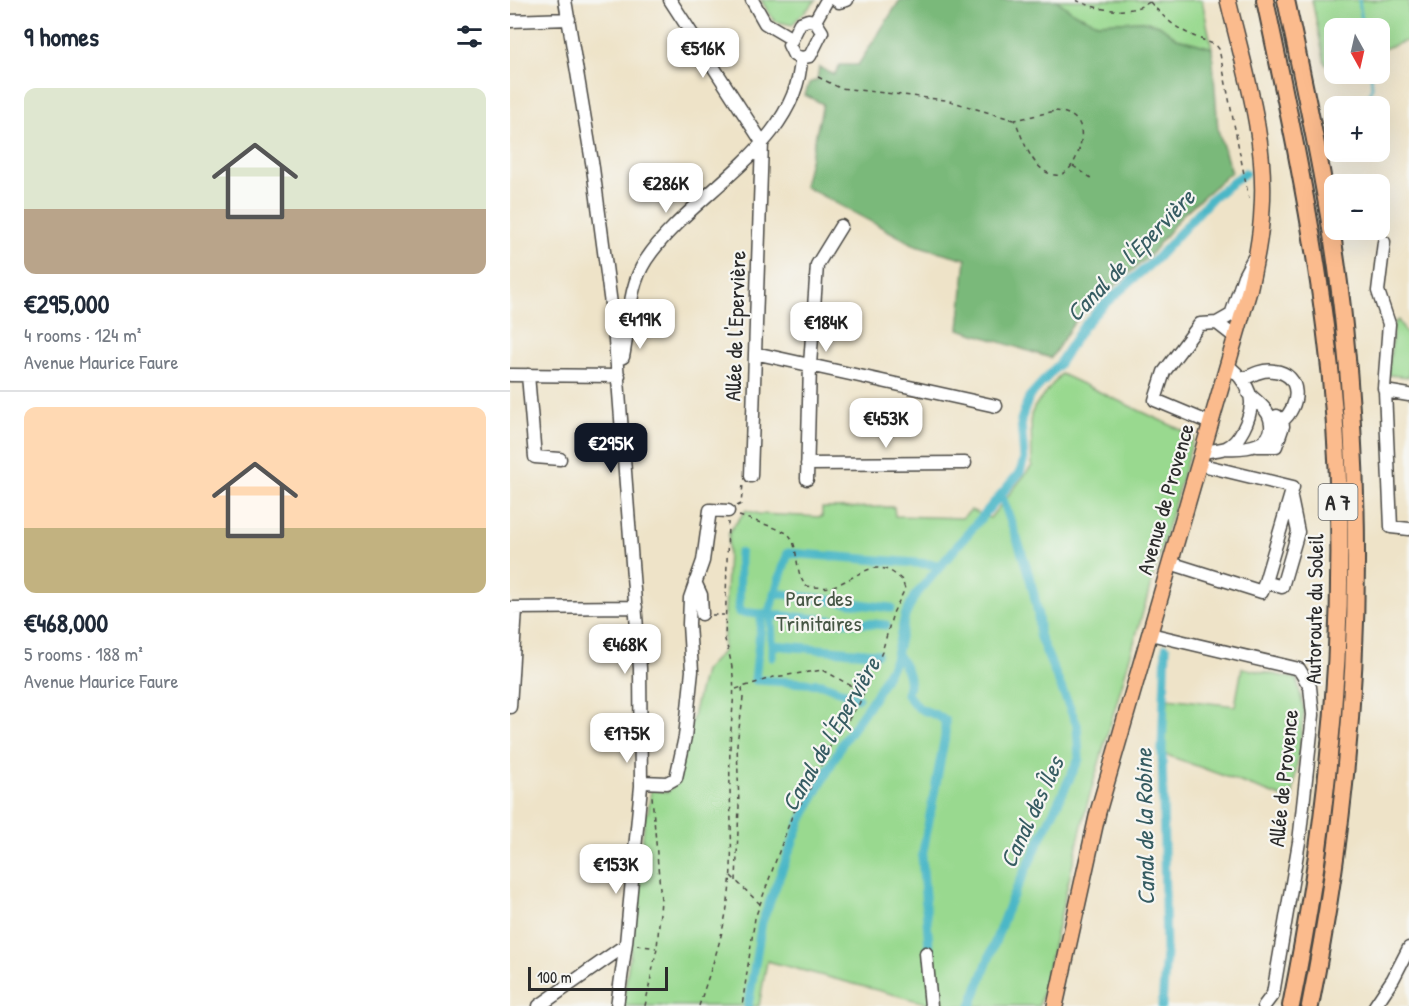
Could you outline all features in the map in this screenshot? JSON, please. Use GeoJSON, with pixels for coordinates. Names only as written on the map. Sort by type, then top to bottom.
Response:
{"type":"FeatureCollection","features":[{"type":"Feature","properties":{"kind":"highway","name":"Autoroute du Soleil"},"geometry":{"type":"LineString","coordinates":[[1265,0],[1308,208],[1326,327],[1338,474],[1339,600],[1335,696],[1322,830],[1307,927],[1291,1006]]}},
{"type":"Feature","properties":{"kind":"highway","name":"Autoroute du Soleil"},"geometry":{"type":"LineString","coordinates":[[1286,0],[1327,205],[1344,323],[1355,474],[1358,599],[1354,696],[1340,832],[1310,1006]]}},
{"type":"Feature","properties":{"kind":"main road","name":"Avenue de Provence"},"geometry":{"type":"LineString","coordinates":[[1054,1006],[1098,812],[1235,337],[1257,253],[1262,208],[1260,150],[1228,0]]}},
{"type":"Feature","properties":{"kind":"street"},"geometry":{"type":"LineString","coordinates":[[565,0],[593,168],[614,327],[636,607],[646,783],[626,946],[616,1006]]}},
{"type":"Feature","properties":{"kind":"street"},"geometry":{"type":"LineString","coordinates":[[670,0],[762,142]]}},
{"type":"Feature","properties":{"kind":"street"},"geometry":{"type":"LineString","coordinates":[[752,0],[765,23],[792,39]]}},
{"type":"Feature","properties":{"kind":"street"},"geometry":{"type":"LineString","coordinates":[[815,21],[827,0]]}},
{"type":"Feature","properties":{"kind":"street"},"geometry":{"type":"LineString","coordinates":[[836,0],[839,2],[847,0]]}},
{"type":"Feature","properties":{"kind":"street"},"geometry":{"type":"LineString","coordinates":[[510,21],[569,19]]}},
{"type":"Feature","properties":{"kind":"street"},"geometry":{"type":"LineString","coordinates":[[801,58],[790,49],[792,39],[800,23],[815,21]]}},
{"type":"Feature","properties":{"kind":"street"},"geometry":{"type":"LineString","coordinates":[[801,58],[810,56],[822,32],[815,21]]}},
{"type":"Feature","properties":{"kind":"street"},"geometry":{"type":"LineString","coordinates":[[617,360],[623,357],[634,284],[646,261],[662,239],[762,142],[791,101],[800,73],[801,58]]}},
{"type":"Feature","properties":{"kind":"street","name":"Allée de l'Epervière"},"geometry":{"type":"LineString","coordinates":[[751,476],[762,142]]}},
{"type":"Feature","properties":{"kind":"street"},"geometry":{"type":"LineString","coordinates":[[807,478],[810,365],[818,265],[841,226]]}},
{"type":"Feature","properties":{"kind":"street"},"geometry":{"type":"LineString","coordinates":[[1384,242],[1378,291],[1388,314],[1389,324],[1385,391],[1391,527],[1409,529]]}},
{"type":"Feature","properties":{"kind":"street"},"geometry":{"type":"LineString","coordinates":[[1210,423],[1155,400],[1164,372],[1200,324],[1217,323],[1231,315],[1244,276],[1257,253]]}},
{"type":"Feature","properties":{"kind":"street"},"geometry":{"type":"LineString","coordinates":[[614,327],[629,319]]}},
{"type":"Feature","properties":{"kind":"street"},"geometry":{"type":"LineString","coordinates":[[1217,323],[1235,337]]}},
{"type":"Feature","properties":{"kind":"street"},"geometry":{"type":"LineString","coordinates":[[754,353],[996,406]]}},
{"type":"Feature","properties":{"kind":"street"},"geometry":{"type":"LineString","coordinates":[[1226,448],[1243,430],[1251,404],[1242,380],[1227,365]]}},
{"type":"Feature","properties":{"kind":"street"},"geometry":{"type":"LineString","coordinates":[[1242,380],[1266,370],[1276,371],[1289,378],[1297,388],[1296,395],[1292,411],[1282,421]]}},
{"type":"Feature","properties":{"kind":"street"},"geometry":{"type":"LineString","coordinates":[[510,375],[619,376]]}},
{"type":"Feature","properties":{"kind":"street"},"geometry":{"type":"LineString","coordinates":[[528,375],[535,457],[560,459]]}},
{"type":"Feature","properties":{"kind":"street"},"geometry":{"type":"LineString","coordinates":[[1385,391],[1409,395]]}},
{"type":"Feature","properties":{"kind":"street"},"geometry":{"type":"LineString","coordinates":[[1248,393],[1271,420],[1265,440],[1257,446]]}},
{"type":"Feature","properties":{"kind":"street"},"geometry":{"type":"LineString","coordinates":[[1264,410],[1282,421]]}},
{"type":"Feature","properties":{"kind":"street"},"geometry":{"type":"LineString","coordinates":[[1200,458],[1226,448],[1276,446],[1283,432],[1282,421]]}},
{"type":"Feature","properties":{"kind":"street"},"geometry":{"type":"LineString","coordinates":[[1170,563],[1262,592],[1291,495],[1293,487],[1200,458]]}},
{"type":"Feature","properties":{"kind":"street"},"geometry":{"type":"LineString","coordinates":[[807,464],[965,463]]}},
{"type":"Feature","properties":{"kind":"street"},"geometry":{"type":"LineString","coordinates":[[1265,582],[1282,587],[1298,532],[1291,495]]}},
{"type":"Feature","properties":{"kind":"street"},"geometry":{"type":"LineString","coordinates":[[646,783],[667,783],[676,778],[686,737],[692,670],[690,598],[703,561],[710,510],[728,511]]}},
{"type":"Feature","properties":{"kind":"street"},"geometry":{"type":"LineString","coordinates":[[695,582],[701,595],[702,614]]}},
{"type":"Feature","properties":{"kind":"street"},"geometry":{"type":"LineString","coordinates":[[510,707],[513,608],[636,607]]}},
{"type":"Feature","properties":{"kind":"street","name":"Allée de Provence"},"geometry":{"type":"LineString","coordinates":[[1150,634],[1299,669],[1310,687],[1314,715],[1297,852],[1273,994],[1264,1006]]}},
{"type":"Feature","properties":{"kind":"street"},"geometry":{"type":"LineString","coordinates":[[539,1006],[626,946]]}},
{"type":"Feature","properties":{"kind":"street"},"geometry":{"type":"LineString","coordinates":[[1375,1006],[1393,979],[1409,948]]}},
{"type":"Feature","properties":{"kind":"street"},"geometry":{"type":"LineString","coordinates":[[926,953],[931,1006]]}},
{"type":"Feature","properties":{"kind":"path"},"geometry":{"type":"LineString","coordinates":[[1076,0],[1092,8],[1120,11],[1153,0]]}},
{"type":"Feature","properties":{"kind":"path"},"geometry":{"type":"LineString","coordinates":[[1150,2],[1171,25],[1188,35],[1216,45],[1219,49],[1245,171],[1249,202]]}},
{"type":"Feature","properties":{"kind":"path"},"geometry":{"type":"LineString","coordinates":[[818,77],[840,88],[946,100],[1015,120],[1055,111],[1067,112],[1079,123],[1082,135],[1072,165],[1064,174],[1054,175],[1043,169],[1029,153],[1015,120]]}},
{"type":"Feature","properties":{"kind":"path"},"geometry":{"type":"LineString","coordinates":[[1072,165],[1091,178]]}},
{"type":"Feature","properties":{"kind":"path"},"geometry":{"type":"LineString","coordinates":[[728,511],[741,504],[743,485],[751,476]]}},
{"type":"Feature","properties":{"kind":"path"},"geometry":{"type":"LineString","coordinates":[[699,1006],[713,970],[725,918],[730,875],[730,750],[736,690],[731,658],[725,640],[728,511]]}},
{"type":"Feature","properties":{"kind":"path"},"geometry":{"type":"LineString","coordinates":[[728,511],[787,533],[793,543],[798,577],[806,586],[828,587],[867,568],[883,568],[902,580],[905,589],[893,613],[886,641],[851,720],[829,748],[806,797],[793,813],[752,933],[742,1006]]}},
{"type":"Feature","properties":{"kind":"path"},"geometry":{"type":"LineString","coordinates":[[736,690],[774,677],[823,670],[864,693]]}},
{"type":"Feature","properties":{"kind":"path"},"geometry":{"type":"LineString","coordinates":[[736,881],[739,806],[737,744],[743,698],[741,688]]}},
{"type":"Feature","properties":{"kind":"path"},"geometry":{"type":"LineString","coordinates":[[645,1006],[657,948],[661,900],[646,783]]}},
{"type":"Feature","properties":{"kind":"path"},"geometry":{"type":"LineString","coordinates":[[730,875],[760,905]]}},
{"type":"Feature","properties":{"kind":"path"},"geometry":{"type":"LineString","coordinates":[[626,946],[657,948]]}},
{"type":"Feature","properties":{"kind":"green space"},"geometry":{"type":"Polygon","coordinates":[[[761,0],[816,0],[792,25],[774,21],[761,0]]]}},
{"type":"Feature","properties":{"kind":"green space"},"geometry":{"type":"Polygon","coordinates":[[[900,0],[1056,0],[1074,13],[1097,23],[1143,21],[1159,25],[1177,38],[1212,48],[1218,130],[1231,172],[1182,215],[1149,256],[1077,318],[1051,358],[959,329],[966,259],[915,245],[804,186],[823,104],[805,95],[809,83],[817,80],[819,67],[834,75],[840,65],[858,65],[900,0]]]}},
{"type":"Feature","properties":{"kind":"green space"},"geometry":{"type":"Polygon","coordinates":[[[1056,0],[1202,0],[1212,48],[1177,38],[1159,25],[1143,21],[1097,23],[1074,13],[1056,0]]]}},
{"type":"Feature","properties":{"kind":"green space"},"geometry":{"type":"Polygon","coordinates":[[[1312,0],[1409,0],[1409,40],[1390,47],[1390,18],[1324,18],[1324,59],[1312,0]]]}},
{"type":"Feature","properties":{"kind":"green space"},"geometry":{"type":"Polygon","coordinates":[[[1398,320],[1409,338],[1409,377],[1388,375],[1394,323],[1398,320]]]}},
{"type":"Feature","properties":{"kind":"green space","name":"Parc des Trinitaires"},"geometry":{"type":"Polygon","coordinates":[[[1061,374],[1194,436],[1086,808],[1039,1006],[927,1006],[926,1003],[767,961],[759,1006],[622,1006],[633,936],[645,814],[648,812],[651,790],[668,792],[677,781],[704,671],[723,651],[729,532],[746,510],[759,514],[822,517],[822,508],[894,507],[895,516],[962,518],[971,510],[990,518],[1032,466],[1031,415],[1035,406],[1061,374]]]}},
{"type":"Feature","properties":{"kind":"green space"},"geometry":{"type":"Polygon","coordinates":[[[1242,668],[1297,679],[1304,711],[1292,801],[1164,754],[1168,698],[1235,706],[1242,668]]]}},
{"type":"Feature","properties":{"kind":"waterway"},"geometry":{"type":"LineString","coordinates":[[1359,0],[1362,18]]}},
{"type":"Feature","properties":{"kind":"waterway"},"geometry":{"type":"LineString","coordinates":[[1368,96],[1372,84]]}},
{"type":"Feature","properties":{"kind":"waterway","name":"Canal de l'Epervière"},"geometry":{"type":"LineString","coordinates":[[748,1006],[762,922],[801,821],[843,742],[873,699],[895,660],[905,616],[914,597],[1020,472],[1024,459],[1021,420],[1029,397],[1058,365],[1083,327],[1100,308],[1156,259],[1212,198],[1245,173]]}},
{"type":"Feature","properties":{"kind":"waterway","name":"Canal des Îles"},"geometry":{"type":"LineString","coordinates":[[971,1006],[1010,902],[1079,759],[1077,725],[1039,635],[1036,602],[1001,494]]}},
{"type":"Feature","properties":{"kind":"waterway"},"geometry":{"type":"LineString","coordinates":[[740,553],[739,612],[886,625]]}},
{"type":"Feature","properties":{"kind":"waterway"},"geometry":{"type":"LineString","coordinates":[[768,615],[788,553],[942,565]]}},
{"type":"Feature","properties":{"kind":"waterway"},"geometry":{"type":"LineString","coordinates":[[774,593],[891,608]]}},
{"type":"Feature","properties":{"kind":"waterway"},"geometry":{"type":"LineString","coordinates":[[762,614],[755,680],[822,684],[858,698]]}},
{"type":"Feature","properties":{"kind":"waterway"},"geometry":{"type":"LineString","coordinates":[[771,615],[772,645],[877,654]]}},
{"type":"Feature","properties":{"kind":"waterway"},"geometry":{"type":"LineString","coordinates":[[772,645],[772,657]]}},
{"type":"Feature","properties":{"kind":"waterway","name":"Canal de la Robine"},"geometry":{"type":"LineString","coordinates":[[1162,1006],[1166,953],[1162,748],[1166,648]]}},
{"type":"Feature","properties":{"kind":"waterway","name":"Canal des Îles"},"geometry":{"type":"LineString","coordinates":[[897,654],[908,673],[907,694],[912,701],[921,709],[945,720],[945,736],[922,857],[930,959]]}}]}
